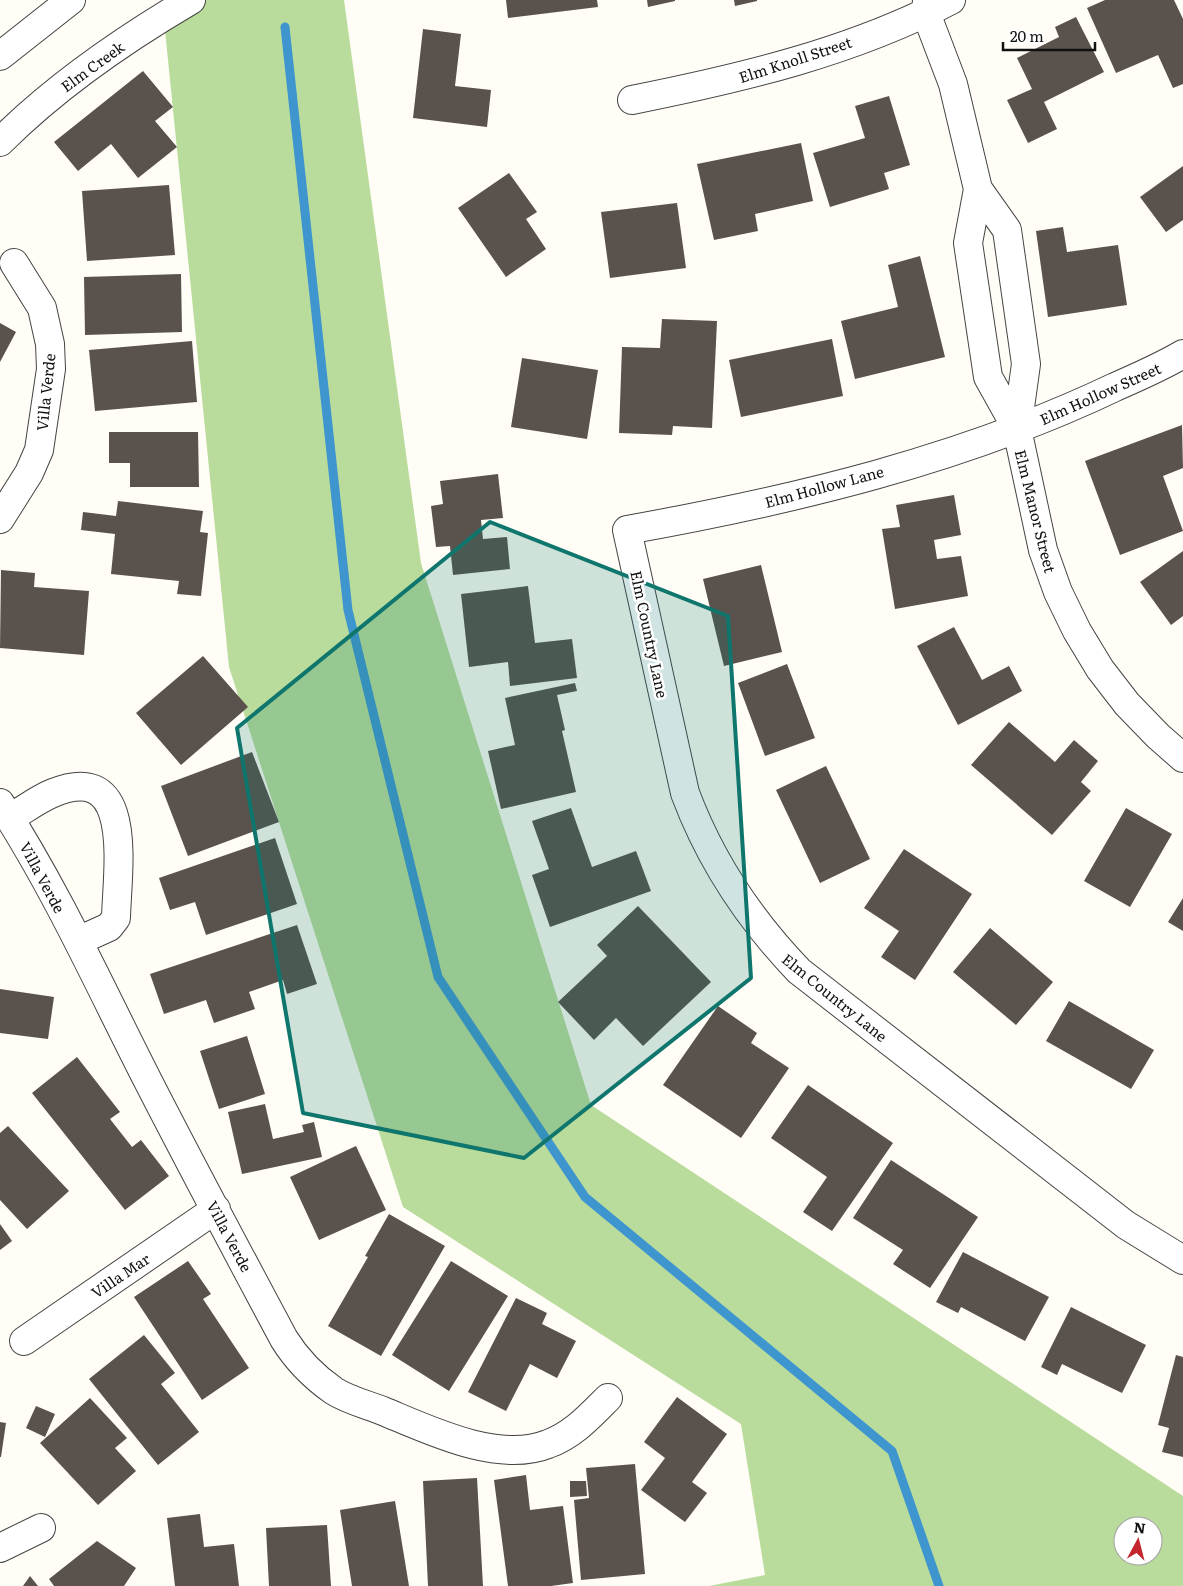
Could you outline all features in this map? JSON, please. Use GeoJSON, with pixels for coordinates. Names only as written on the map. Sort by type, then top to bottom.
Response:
{"type":"FeatureCollection","features":[{"type":"Feature","properties":{"kind":"street"},"geometry":{"type":"LineString","coordinates":[[0,56],[71,0]]}},
{"type":"Feature","properties":{"kind":"street","name":"Elm Creek"},"geometry":{"type":"LineString","coordinates":[[0,142],[22,120],[103,56],[191,0]]}},
{"type":"Feature","properties":{"kind":"street","name":"Elm Knoll Street"},"geometry":{"type":"LineString","coordinates":[[632,100],[728,80],[819,54],[922,4],[951,0]]}},
{"type":"Feature","properties":{"kind":"street","name":"Elm Manor Street"},"geometry":{"type":"LineString","coordinates":[[922,4],[954,84],[978,188],[1007,230],[1026,364],[1017,430]]}},
{"type":"Feature","properties":{"kind":"street","name":"Elm Manor Street"},"geometry":{"type":"LineString","coordinates":[[978,188],[968,243],[988,377],[1017,430],[1043,550],[1058,592],[1077,631],[1100,669],[1127,704],[1158,736],[1183,758]]}},
{"type":"Feature","properties":{"kind":"street","name":"Villa Verde"},"geometry":{"type":"LineString","coordinates":[[0,518],[29,473],[39,450],[50,369],[50,344],[42,308],[14,263]]}},
{"type":"Feature","properties":{"kind":"street","name":"Elm Hollow Street"},"geometry":{"type":"LineString","coordinates":[[1017,430],[1088,400],[1183,354]]}},
{"type":"Feature","properties":{"kind":"street","name":"Elm Hollow Lane"},"geometry":{"type":"LineString","coordinates":[[627,530],[711,515],[840,484],[978,444],[1017,430]]}},
{"type":"Feature","properties":{"kind":"street","name":"Elm Country Lane"},"geometry":{"type":"LineString","coordinates":[[627,530],[685,793],[699,832],[745,909],[770,941],[799,971],[1126,1225],[1183,1260]]}},
{"type":"Feature","properties":{"kind":"street"},"geometry":{"type":"LineString","coordinates":[[5,810],[77,786],[91,787],[105,795],[113,810],[117,834],[116,918],[109,926],[78,941]]}},
{"type":"Feature","properties":{"kind":"street","name":"Villa Verde"},"geometry":{"type":"LineString","coordinates":[[5,810],[78,941],[292,1352],[313,1375],[336,1392],[456,1440],[480,1446],[516,1449],[548,1444],[578,1427],[608,1398]]}},
{"type":"Feature","properties":{"kind":"street","name":"Villa Mar"},"geometry":{"type":"LineString","coordinates":[[24,1341],[216,1209]]}},
{"type":"Feature","properties":{"kind":"street"},"geometry":{"type":"LineString","coordinates":[[0,1548],[41,1528]]}},
{"type":"Feature","properties":{"kind":"highlighted area"},"geometry":{"type":"Polygon","coordinates":[[[490,522],[728,616],[751,978],[524,1158],[303,1113],[237,728],[490,522]]]}},
{"type":"Feature","properties":{"kind":"green space"},"geometry":{"type":"Polygon","coordinates":[[[162,0],[344,0],[421,563],[591,1105],[1183,1496],[1183,1586],[709,1586],[765,1575],[741,1424],[403,1207],[229,667],[162,0]]]}},
{"type":"Feature","properties":{"kind":"building"},"geometry":{"type":"Polygon","coordinates":[[[506,0],[597,0],[598,7],[508,18],[506,0]]]}},
{"type":"Feature","properties":{"kind":"building"},"geometry":{"type":"Polygon","coordinates":[[[647,0],[675,0],[675,1],[648,7],[647,0]]]}},
{"type":"Feature","properties":{"kind":"building"},"geometry":{"type":"Polygon","coordinates":[[[734,0],[757,0],[757,1],[735,6],[734,0]]]}},
{"type":"Feature","properties":{"kind":"building"},"geometry":{"type":"Polygon","coordinates":[[[1105,0],[1174,0],[1183,19],[1183,84],[1173,88],[1158,55],[1116,73],[1087,8],[1105,0]]]}},
{"type":"Feature","properties":{"kind":"building"},"geometry":{"type":"Polygon","coordinates":[[[1076,17],[1104,72],[1044,102],[1057,129],[1028,143],[1007,100],[1032,89],[1017,58],[1059,37],[1055,27],[1076,17]]]}},
{"type":"Feature","properties":{"kind":"building"},"geometry":{"type":"Polygon","coordinates":[[[423,29],[461,34],[455,86],[491,90],[487,127],[413,118],[423,29]]]}},
{"type":"Feature","properties":{"kind":"building"},"geometry":{"type":"Polygon","coordinates":[[[143,71],[173,107],[155,121],[177,147],[138,178],[111,144],[78,171],[54,142],[143,71]]]}},
{"type":"Feature","properties":{"kind":"building"},"geometry":{"type":"Polygon","coordinates":[[[889,96],[910,165],[884,173],[889,189],[830,207],[813,153],[865,138],[855,106],[889,96]]]}},
{"type":"Feature","properties":{"kind":"building"},"geometry":{"type":"Polygon","coordinates":[[[801,143],[813,201],[755,214],[758,231],[714,240],[697,164],[801,143]]]}},
{"type":"Feature","properties":{"kind":"building"},"geometry":{"type":"Polygon","coordinates":[[[1183,166],[1183,220],[1166,232],[1140,197],[1183,166]]]}},
{"type":"Feature","properties":{"kind":"building"},"geometry":{"type":"Polygon","coordinates":[[[509,173],[537,212],[526,219],[546,249],[506,277],[458,208],[509,173]]]}},
{"type":"Feature","properties":{"kind":"building"},"geometry":{"type":"Polygon","coordinates":[[[169,185],[175,255],[87,261],[82,191],[169,185]]]}},
{"type":"Feature","properties":{"kind":"building"},"geometry":{"type":"Polygon","coordinates":[[[677,203],[686,268],[610,278],[601,212],[677,203]]]}},
{"type":"Feature","properties":{"kind":"building"},"geometry":{"type":"Polygon","coordinates":[[[1063,227],[1067,252],[1118,245],[1127,305],[1048,317],[1036,231],[1063,227]]]}},
{"type":"Feature","properties":{"kind":"building"},"geometry":{"type":"Polygon","coordinates":[[[920,256],[945,357],[855,379],[841,321],[898,307],[888,265],[920,256]]]}},
{"type":"Feature","properties":{"kind":"building"},"geometry":{"type":"Polygon","coordinates":[[[181,274],[182,332],[85,335],[84,277],[181,274]]]}},
{"type":"Feature","properties":{"kind":"building"},"geometry":{"type":"Polygon","coordinates":[[[662,319],[717,321],[712,428],[673,426],[672,435],[619,433],[622,347],[660,348],[662,319]]]}},
{"type":"Feature","properties":{"kind":"building"},"geometry":{"type":"Polygon","coordinates":[[[0,323],[16,332],[0,362],[0,323]]]}},
{"type":"Feature","properties":{"kind":"building"},"geometry":{"type":"Polygon","coordinates":[[[832,339],[843,396],[741,417],[729,360],[832,339]]]}},
{"type":"Feature","properties":{"kind":"building"},"geometry":{"type":"Polygon","coordinates":[[[192,341],[197,402],[95,411],[89,350],[192,341]]]}},
{"type":"Feature","properties":{"kind":"building"},"geometry":{"type":"Polygon","coordinates":[[[522,358],[598,370],[587,439],[511,427],[522,358]]]}},
{"type":"Feature","properties":{"kind":"building"},"geometry":{"type":"Polygon","coordinates":[[[1182,425],[1183,468],[1163,476],[1183,531],[1120,555],[1085,461],[1182,425]]]}},
{"type":"Feature","properties":{"kind":"building"},"geometry":{"type":"Polygon","coordinates":[[[109,432],[198,432],[199,487],[130,487],[130,463],[109,463],[109,432]]]}},
{"type":"Feature","properties":{"kind":"building"},"geometry":{"type":"Polygon","coordinates":[[[498,474],[503,518],[481,520],[483,539],[507,537],[510,569],[453,575],[450,546],[436,547],[431,506],[443,504],[440,481],[498,474]]]}},
{"type":"Feature","properties":{"kind":"building"},"geometry":{"type":"Polygon","coordinates":[[[954,495],[961,535],[934,540],[937,559],[961,556],[968,596],[895,609],[882,529],[900,527],[896,505],[954,495]]]}},
{"type":"Feature","properties":{"kind":"building"},"geometry":{"type":"Polygon","coordinates":[[[118,501],[203,511],[200,532],[208,533],[201,596],[177,594],[179,581],[111,574],[115,534],[81,530],[83,512],[116,516],[118,501]]]}},
{"type":"Feature","properties":{"kind":"building"},"geometry":{"type":"Polygon","coordinates":[[[1183,551],[1183,616],[1171,625],[1140,582],[1183,551]]]}},
{"type":"Feature","properties":{"kind":"building"},"geometry":{"type":"Polygon","coordinates":[[[761,565],[782,652],[724,666],[703,579],[761,565]]]}},
{"type":"Feature","properties":{"kind":"building"},"geometry":{"type":"Polygon","coordinates":[[[1,570],[35,573],[34,587],[89,591],[84,655],[0,648],[1,570]]]}},
{"type":"Feature","properties":{"kind":"building"},"geometry":{"type":"Polygon","coordinates":[[[528,586],[535,643],[572,639],[577,678],[510,686],[508,662],[469,667],[461,594],[528,586]]]}},
{"type":"Feature","properties":{"kind":"building"},"geometry":{"type":"Polygon","coordinates":[[[954,627],[982,680],[1009,666],[1022,691],[958,725],[917,646],[954,627]]]}},
{"type":"Feature","properties":{"kind":"building"},"geometry":{"type":"Polygon","coordinates":[[[203,656],[248,707],[181,765],[136,713],[203,656]]]}},
{"type":"Feature","properties":{"kind":"building"},"geometry":{"type":"Polygon","coordinates":[[[787,664],[815,738],[765,756],[738,683],[787,664]]]}},
{"type":"Feature","properties":{"kind":"building"},"geometry":{"type":"Polygon","coordinates":[[[575,683],[577,691],[557,695],[565,730],[562,731],[576,792],[501,809],[488,751],[515,745],[505,698],[575,683]]]}},
{"type":"Feature","properties":{"kind":"building"},"geometry":{"type":"Polygon","coordinates":[[[1009,722],[1055,762],[1074,740],[1098,761],[1081,782],[1091,791],[1052,835],[971,765],[1009,722]]]}},
{"type":"Feature","properties":{"kind":"building"},"geometry":{"type":"Polygon","coordinates":[[[252,752],[279,822],[188,856],[161,786],[252,752]]]}},
{"type":"Feature","properties":{"kind":"building"},"geometry":{"type":"Polygon","coordinates":[[[826,766],[870,859],[820,883],[776,790],[826,766]]]}},
{"type":"Feature","properties":{"kind":"building"},"geometry":{"type":"Polygon","coordinates":[[[571,808],[592,867],[636,851],[651,891],[550,927],[532,875],[549,869],[532,821],[571,808]]]}},
{"type":"Feature","properties":{"kind":"building"},"geometry":{"type":"Polygon","coordinates":[[[1126,808],[1172,834],[1130,907],[1084,881],[1126,808]]]}},
{"type":"Feature","properties":{"kind":"building"},"geometry":{"type":"Polygon","coordinates":[[[275,838],[297,904],[206,935],[195,902],[170,910],[159,878],[275,838]]]}},
{"type":"Feature","properties":{"kind":"building"},"geometry":{"type":"Polygon","coordinates":[[[904,849],[972,894],[915,980],[881,957],[899,931],[864,908],[904,849]]]}},
{"type":"Feature","properties":{"kind":"building"},"geometry":{"type":"Polygon","coordinates":[[[1183,898],[1183,931],[1168,922],[1183,898]]]}},
{"type":"Feature","properties":{"kind":"building"},"geometry":{"type":"Polygon","coordinates":[[[638,906],[711,982],[643,1046],[616,1018],[594,1040],[558,1002],[607,956],[597,945],[638,906]]]}},
{"type":"Feature","properties":{"kind":"building"},"geometry":{"type":"Polygon","coordinates":[[[297,925],[317,984],[287,994],[283,980],[249,992],[255,1009],[214,1023],[206,1000],[164,1014],[150,974],[297,925]]]}},
{"type":"Feature","properties":{"kind":"building"},"geometry":{"type":"Polygon","coordinates":[[[990,928],[1053,982],[1016,1025],[953,972],[990,928]]]}},
{"type":"Feature","properties":{"kind":"building"},"geometry":{"type":"Polygon","coordinates":[[[0,989],[54,997],[48,1039],[0,1033],[0,989]]]}},
{"type":"Feature","properties":{"kind":"building"},"geometry":{"type":"Polygon","coordinates":[[[1069,1001],[1154,1050],[1131,1089],[1046,1041],[1069,1001]]]}},
{"type":"Feature","properties":{"kind":"building"},"geometry":{"type":"Polygon","coordinates":[[[718,1006],[757,1033],[751,1043],[789,1068],[741,1138],[663,1085],[718,1006]]]}},
{"type":"Feature","properties":{"kind":"building"},"geometry":{"type":"Polygon","coordinates":[[[247,1036],[265,1094],[219,1109],[200,1051],[247,1036]]]}},
{"type":"Feature","properties":{"kind":"building"},"geometry":{"type":"Polygon","coordinates":[[[77,1057],[120,1112],[110,1119],[132,1147],[141,1140],[169,1176],[125,1210],[32,1093],[77,1057]]]}},
{"type":"Feature","properties":{"kind":"building"},"geometry":{"type":"Polygon","coordinates":[[[808,1085],[893,1143],[832,1231],[803,1212],[827,1177],[771,1138],[808,1085]]]}},
{"type":"Feature","properties":{"kind":"building"},"geometry":{"type":"Polygon","coordinates":[[[265,1104],[273,1139],[304,1132],[302,1125],[314,1122],[322,1157],[242,1174],[228,1112],[265,1104]]]}},
{"type":"Feature","properties":{"kind":"building"},"geometry":{"type":"Polygon","coordinates":[[[8,1126],[69,1191],[27,1229],[0,1200],[0,1133],[8,1126]]]}},
{"type":"Feature","properties":{"kind":"building"},"geometry":{"type":"Polygon","coordinates":[[[356,1146],[386,1210],[319,1240],[290,1177],[356,1146]]]}},
{"type":"Feature","properties":{"kind":"building"},"geometry":{"type":"Polygon","coordinates":[[[891,1160],[978,1217],[930,1288],[893,1264],[903,1250],[853,1218],[891,1160]]]}},
{"type":"Feature","properties":{"kind":"building"},"geometry":{"type":"Polygon","coordinates":[[[389,1214],[445,1246],[381,1356],[328,1326],[368,1257],[365,1256],[389,1214]]]}},
{"type":"Feature","properties":{"kind":"building"},"geometry":{"type":"Polygon","coordinates":[[[0,1224],[12,1241],[0,1250],[0,1224]]]}},
{"type":"Feature","properties":{"kind":"building"},"geometry":{"type":"Polygon","coordinates":[[[963,1252],[1049,1297],[1025,1341],[961,1307],[958,1313],[936,1302],[963,1252]]]}},
{"type":"Feature","properties":{"kind":"building"},"geometry":{"type":"Polygon","coordinates":[[[188,1261],[211,1294],[203,1299],[249,1368],[202,1400],[134,1297],[188,1261]]]}},
{"type":"Feature","properties":{"kind":"building"},"geometry":{"type":"Polygon","coordinates":[[[451,1261],[508,1296],[449,1391],[392,1355],[451,1261]]]}},
{"type":"Feature","properties":{"kind":"building"},"geometry":{"type":"Polygon","coordinates":[[[516,1298],[547,1313],[542,1324],[576,1341],[557,1378],[530,1364],[506,1411],[468,1392],[516,1298]]]}},
{"type":"Feature","properties":{"kind":"building"},"geometry":{"type":"Polygon","coordinates":[[[1071,1307],[1146,1345],[1122,1393],[1062,1364],[1057,1375],[1041,1367],[1071,1307]]]}},
{"type":"Feature","properties":{"kind":"building"},"geometry":{"type":"Polygon","coordinates":[[[144,1335],[175,1373],[161,1384],[199,1432],[158,1465],[89,1379],[144,1335]]]}},
{"type":"Feature","properties":{"kind":"building"},"geometry":{"type":"Polygon","coordinates":[[[1176,1355],[1183,1357],[1183,1457],[1162,1452],[1169,1428],[1158,1425],[1176,1355]]]}},
{"type":"Feature","properties":{"kind":"building"},"geometry":{"type":"Polygon","coordinates":[[[677,1397],[727,1434],[692,1482],[707,1493],[685,1522],[641,1490],[665,1458],[644,1442],[677,1397]]]}},
{"type":"Feature","properties":{"kind":"building"},"geometry":{"type":"Polygon","coordinates":[[[90,1398],[127,1438],[115,1448],[136,1471],[98,1505],[40,1443],[90,1398]]]}},
{"type":"Feature","properties":{"kind":"building"},"geometry":{"type":"Polygon","coordinates":[[[36,1406],[55,1414],[45,1437],[26,1428],[36,1406]]]}},
{"type":"Feature","properties":{"kind":"building"},"geometry":{"type":"Polygon","coordinates":[[[0,1422],[6,1423],[1,1457],[0,1457],[0,1422]]]}},
{"type":"Feature","properties":{"kind":"building"},"geometry":{"type":"Polygon","coordinates":[[[635,1464],[645,1574],[581,1580],[574,1500],[589,1498],[586,1468],[635,1464]]]}},
{"type":"Feature","properties":{"kind":"building"},"geometry":{"type":"Polygon","coordinates":[[[526,1475],[530,1510],[563,1506],[573,1583],[551,1586],[508,1586],[494,1480],[526,1475]]]}},
{"type":"Feature","properties":{"kind":"building"},"geometry":{"type":"Polygon","coordinates":[[[477,1478],[483,1586],[428,1586],[423,1481],[477,1478]]]}},
{"type":"Feature","properties":{"kind":"building"},"geometry":{"type":"Polygon","coordinates":[[[570,1481],[586,1481],[587,1496],[570,1497],[570,1481]]]}},
{"type":"Feature","properties":{"kind":"building"},"geometry":{"type":"Polygon","coordinates":[[[395,1501],[409,1586],[352,1586],[340,1510],[395,1501]]]}},
{"type":"Feature","properties":{"kind":"building"},"geometry":{"type":"Polygon","coordinates":[[[200,1514],[204,1547],[234,1544],[239,1586],[175,1586],[167,1518],[200,1514]]]}},
{"type":"Feature","properties":{"kind":"building"},"geometry":{"type":"Polygon","coordinates":[[[327,1525],[331,1586],[269,1586],[266,1528],[327,1525]]]}},
{"type":"Feature","properties":{"kind":"building"},"geometry":{"type":"Polygon","coordinates":[[[97,1541],[136,1568],[124,1586],[54,1586],[49,1579],[97,1541]]]}},
{"type":"Feature","properties":{"kind":"building"},"geometry":{"type":"Polygon","coordinates":[[[30,1576],[38,1586],[23,1586],[30,1576]]]}},
{"type":"Feature","properties":{"kind":"waterway"},"geometry":{"type":"LineString","coordinates":[[285,27],[348,610],[438,977],[585,1197],[892,1451],[939,1586]]}}]}
